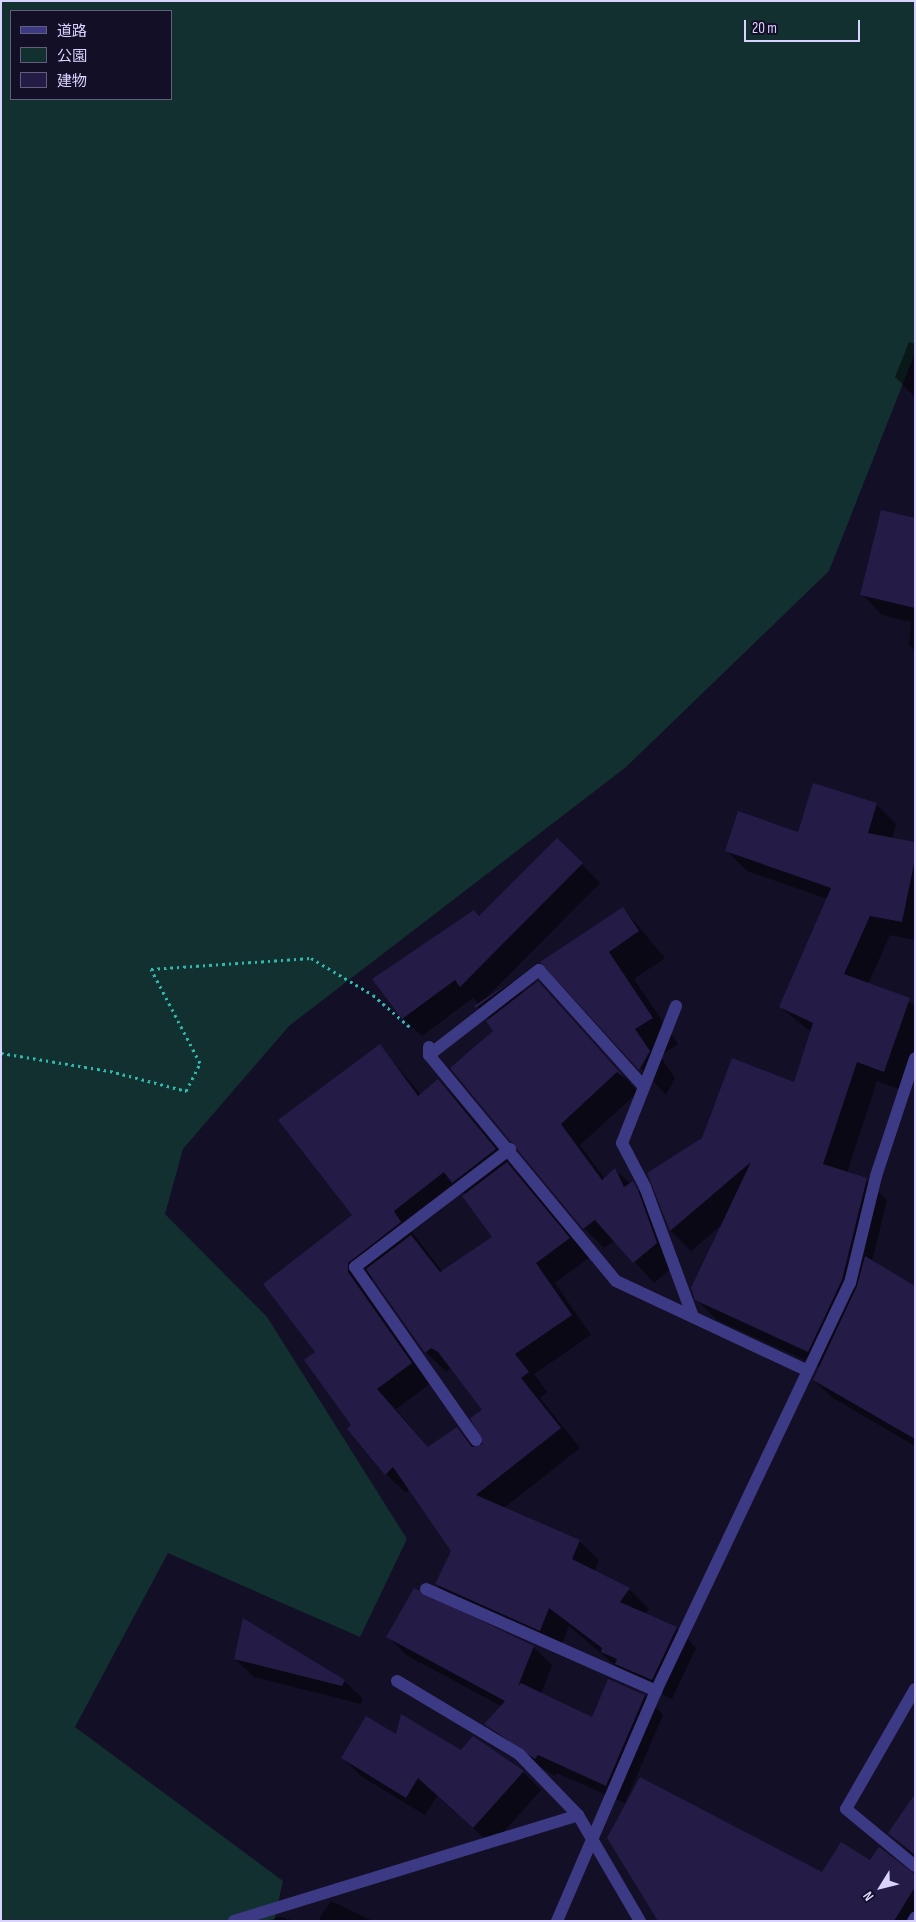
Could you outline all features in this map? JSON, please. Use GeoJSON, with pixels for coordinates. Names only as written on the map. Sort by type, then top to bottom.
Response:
{"type":"FeatureCollection","features":[{"type":"Feature","properties":{"kind":"street"},"geometry":{"type":"LineString","coordinates":[[644,1087],[540,970],[429,1051],[616,1281],[692,1314],[808,1371]]}},
{"type":"Feature","properties":{"kind":"street"},"geometry":{"type":"LineString","coordinates":[[676,1006],[622,1143],[645,1187],[692,1314]]}},
{"type":"Feature","properties":{"kind":"street"},"geometry":{"type":"LineString","coordinates":[[557,1921],[656,1691],[850,1283],[876,1176],[915,1058]]}},
{"type":"Feature","properties":{"kind":"street"},"geometry":{"type":"LineString","coordinates":[[476,1440],[355,1267],[510,1149]]}},
{"type":"Feature","properties":{"kind":"street"},"geometry":{"type":"LineString","coordinates":[[426,1590],[656,1691]]}},
{"type":"Feature","properties":{"kind":"street"},"geometry":{"type":"LineString","coordinates":[[397,1681],[520,1754],[578,1815],[594,1838],[640,1921]]}},
{"type":"Feature","properties":{"kind":"street"},"geometry":{"type":"LineString","coordinates":[[915,1689],[846,1809],[915,1866]]}},
{"type":"Feature","properties":{"kind":"street"},"geometry":{"type":"LineString","coordinates":[[234,1921],[578,1815]]}},
{"type":"Feature","properties":{"kind":"path"},"geometry":{"type":"LineString","coordinates":[[1,1053],[110,1071],[186,1090],[200,1063],[151,969],[310,958],[373,994],[429,1051]]}},
{"type":"Feature","properties":{"kind":"green space"},"geometry":{"type":"Polygon","coordinates":[[[1,1],[915,1],[915,353],[829,571],[626,767],[289,1026],[183,1149],[165,1214],[267,1317],[407,1539],[360,1637],[168,1553],[75,1727],[283,1881],[274,1921],[1,1921],[1,1]]]}},
{"type":"Feature","properties":{"kind":"building"},"geometry":{"type":"Polygon","coordinates":[[[881,510],[915,518],[915,608],[860,595],[881,510]]]}},
{"type":"Feature","properties":{"kind":"building"},"geometry":{"type":"Polygon","coordinates":[[[813,783],[877,803],[868,833],[915,842],[915,859],[902,922],[870,916],[844,974],[910,998],[884,1072],[857,1062],[823,1164],[867,1178],[842,1280],[808,1352],[695,1300],[691,1288],[751,1162],[670,1231],[647,1173],[702,1138],[732,1058],[794,1082],[813,1023],[779,1007],[831,888],[725,851],[738,811],[798,832],[813,783]]]}},
{"type":"Feature","properties":{"kind":"building"},"geometry":{"type":"Polygon","coordinates":[[[557,838],[583,863],[460,987],[455,980],[402,1019],[372,979],[474,910],[479,916],[557,838]]]}},
{"type":"Feature","properties":{"kind":"building"},"geometry":{"type":"Polygon","coordinates":[[[623,907],[639,931],[609,952],[653,1018],[635,1029],[650,1051],[639,1070],[540,962],[623,907]]]}},
{"type":"Feature","properties":{"kind":"building"},"geometry":{"type":"Polygon","coordinates":[[[512,981],[476,1008],[474,1006],[512,981]]]}},
{"type":"Feature","properties":{"kind":"building"},"geometry":{"type":"Polygon","coordinates":[[[538,981],[625,1078],[617,1072],[561,1124],[602,1180],[615,1168],[624,1187],[633,1181],[638,1190],[657,1243],[633,1263],[595,1220],[583,1229],[450,1068],[493,1031],[486,1021],[538,981]]]}},
{"type":"Feature","properties":{"kind":"building"},"geometry":{"type":"Polygon","coordinates":[[[380,1044],[418,1096],[438,1079],[496,1149],[452,1183],[444,1172],[394,1211],[401,1222],[348,1263],[348,1272],[412,1363],[377,1389],[428,1447],[457,1427],[472,1447],[483,1444],[470,1418],[482,1410],[438,1352],[431,1348],[425,1353],[366,1269],[411,1235],[440,1272],[492,1237],[462,1196],[507,1162],[570,1238],[536,1263],[572,1315],[515,1354],[529,1372],[521,1378],[561,1428],[476,1495],[580,1540],[572,1559],[630,1588],[620,1602],[677,1627],[652,1680],[615,1664],[617,1659],[601,1652],[602,1648],[549,1608],[540,1631],[435,1584],[451,1551],[393,1467],[385,1475],[347,1429],[351,1425],[304,1360],[315,1352],[263,1284],[352,1215],[278,1120],[380,1044]]]}},
{"type":"Feature","properties":{"kind":"building"},"geometry":{"type":"Polygon","coordinates":[[[865,1256],[915,1286],[915,1439],[813,1380],[857,1286],[865,1256]]]}},
{"type":"Feature","properties":{"kind":"building"},"geometry":{"type":"Polygon","coordinates":[[[414,1588],[534,1646],[518,1686],[521,1683],[592,1717],[608,1679],[645,1695],[606,1786],[538,1755],[535,1759],[484,1724],[505,1701],[386,1637],[414,1588]]]}},
{"type":"Feature","properties":{"kind":"building"},"geometry":{"type":"Polygon","coordinates":[[[243,1618],[345,1680],[342,1686],[234,1659],[243,1618]]]}},
{"type":"Feature","properties":{"kind":"building"},"geometry":{"type":"Polygon","coordinates":[[[401,1714],[461,1750],[473,1736],[524,1771],[473,1828],[418,1778],[406,1798],[341,1758],[366,1716],[396,1734],[401,1714]]]}},
{"type":"Feature","properties":{"kind":"building"},"geometry":{"type":"Polygon","coordinates":[[[640,1777],[822,1872],[841,1842],[870,1860],[879,1847],[915,1874],[915,1887],[894,1921],[658,1921],[607,1838],[640,1777]]]}},
{"type":"Feature","properties":{"kind":"building"},"geometry":{"type":"Polygon","coordinates":[[[915,1794],[915,1855],[888,1833],[915,1794]]]}}]}
